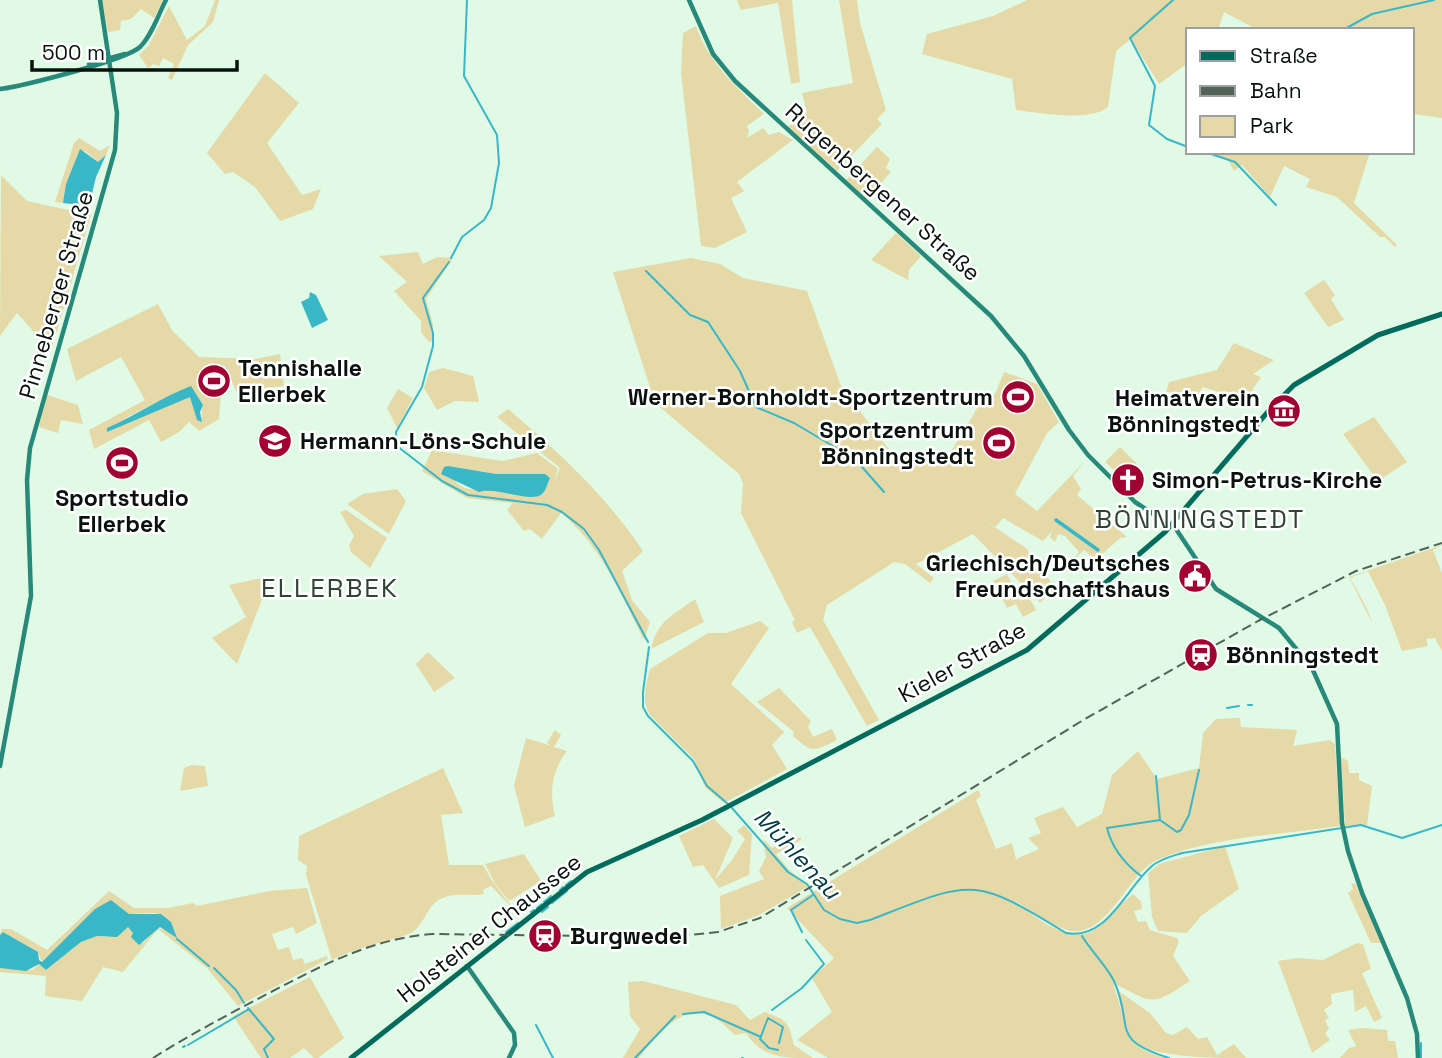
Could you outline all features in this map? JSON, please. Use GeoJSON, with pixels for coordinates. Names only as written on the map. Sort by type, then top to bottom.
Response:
{"type":"FeatureCollection","features":[{"type":"Feature","properties":{"kind":"main road","name":"Pinneberger Straße"},"geometry":{"type":"LineString","coordinates":[[0,766],[31,596],[27,461],[114,157],[117,113],[100,0]]}},
{"type":"Feature","properties":{"kind":"main road"},"geometry":{"type":"LineString","coordinates":[[0,89],[131,53],[145,41],[166,0]]}},
{"type":"Feature","properties":{"kind":"main road","name":"Rugenbergener Straße"},"geometry":{"type":"LineString","coordinates":[[689,0],[708,43],[724,70],[991,316],[1024,356],[1077,443],[1135,502],[1171,525]]}},
{"type":"Feature","properties":{"kind":"main road","name":"Kieler Straße"},"geometry":{"type":"LineString","coordinates":[[733,803],[1027,650],[1171,525],[1294,385],[1378,335],[1442,314]]}},
{"type":"Feature","properties":{"kind":"main road"},"geometry":{"type":"LineString","coordinates":[[1171,525],[1216,589],[1269,620],[1304,656],[1333,711],[1339,741],[1343,831],[1362,893],[1410,1009],[1418,1058]]}},
{"type":"Feature","properties":{"kind":"main road","name":"Holsteiner Chaussee"},"geometry":{"type":"LineString","coordinates":[[351,1058],[587,872],[733,803]]}},
{"type":"Feature","properties":{"kind":"main road"},"geometry":{"type":"LineString","coordinates":[[466,967],[515,1035],[515,1045],[509,1058]]}},
{"type":"Feature","properties":{"kind":"green space"},"geometry":{"type":"Polygon","coordinates":[[[102,0],[163,0],[154,18],[141,9],[131,19],[121,21],[120,30],[108,32],[102,0]]]}},
{"type":"Feature","properties":{"kind":"green space"},"geometry":{"type":"Polygon","coordinates":[[[215,0],[219,0],[213,22],[188,45],[172,80],[168,78],[174,64],[163,58],[159,66],[153,64],[148,68],[139,55],[149,45],[169,6],[187,40],[205,26],[215,0]]]}},
{"type":"Feature","properties":{"kind":"green space"},"geometry":{"type":"Polygon","coordinates":[[[737,0],[792,0],[800,82],[791,84],[778,3],[741,10],[737,0]]]}},
{"type":"Feature","properties":{"kind":"green space"},"geometry":{"type":"Polygon","coordinates":[[[839,0],[857,0],[860,23],[886,110],[877,119],[882,124],[837,171],[788,127],[807,112],[802,93],[853,83],[839,0]]]}},
{"type":"Feature","properties":{"kind":"green space"},"geometry":{"type":"Polygon","coordinates":[[[1027,0],[1442,0],[1442,118],[1414,114],[1414,28],[1254,28],[1224,12],[1219,28],[1186,28],[1186,64],[1159,84],[1131,39],[1116,51],[1108,107],[1100,112],[1077,115],[1016,110],[1012,79],[922,54],[927,34],[993,16],[1027,0]]]}},
{"type":"Feature","properties":{"kind":"green space"},"geometry":{"type":"Polygon","coordinates":[[[696,26],[716,63],[764,114],[747,126],[747,138],[763,128],[769,135],[779,132],[793,140],[737,182],[744,191],[731,198],[747,232],[715,248],[701,246],[681,73],[683,33],[696,26]]]}},
{"type":"Feature","properties":{"kind":"green space"},"geometry":{"type":"Polygon","coordinates":[[[265,73],[299,103],[267,143],[302,195],[321,189],[313,209],[280,221],[255,187],[233,172],[225,174],[207,153],[265,73]]]}},
{"type":"Feature","properties":{"kind":"green space"},"geometry":{"type":"Polygon","coordinates":[[[79,138],[100,151],[110,145],[106,155],[98,162],[85,151],[77,155],[63,203],[55,202],[74,143],[79,138]]]}},
{"type":"Feature","properties":{"kind":"green space"},"geometry":{"type":"Polygon","coordinates":[[[877,147],[890,159],[886,168],[891,172],[867,199],[846,180],[877,147]]]}},
{"type":"Feature","properties":{"kind":"green space"},"geometry":{"type":"Polygon","coordinates":[[[1211,154],[1369,154],[1354,203],[1397,245],[1395,247],[1385,237],[1380,237],[1337,197],[1306,187],[1310,179],[1284,166],[1270,197],[1242,165],[1234,171],[1228,160],[1211,154]]]}},
{"type":"Feature","properties":{"kind":"green space"},"geometry":{"type":"Polygon","coordinates":[[[1,175],[27,201],[91,215],[51,351],[17,313],[0,336],[1,175]]]}},
{"type":"Feature","properties":{"kind":"green space"},"geometry":{"type":"Polygon","coordinates":[[[896,233],[921,256],[909,270],[908,280],[871,260],[896,233]]]}},
{"type":"Feature","properties":{"kind":"green space"},"geometry":{"type":"Polygon","coordinates":[[[418,252],[423,264],[437,257],[453,258],[426,299],[433,325],[433,341],[429,342],[421,332],[421,321],[394,291],[407,282],[379,256],[418,252]]]}},
{"type":"Feature","properties":{"kind":"green space"},"geometry":{"type":"Polygon","coordinates":[[[691,258],[720,264],[743,278],[807,291],[841,386],[891,452],[900,456],[928,450],[950,453],[984,397],[995,394],[1004,372],[1037,384],[1059,422],[1047,433],[1015,494],[1037,511],[1086,460],[1073,476],[1081,489],[1077,495],[1127,537],[1120,538],[1099,557],[1114,569],[1112,572],[1084,550],[1071,562],[1072,574],[1070,563],[1079,552],[1065,536],[1058,534],[1055,542],[1050,537],[1052,531],[1043,541],[1003,518],[995,528],[1026,548],[1054,586],[1054,590],[1040,603],[973,534],[916,564],[934,578],[930,583],[905,564],[894,562],[827,605],[823,620],[879,720],[867,726],[810,627],[797,633],[792,622],[795,620],[741,513],[743,483],[739,474],[655,403],[613,272],[691,258]]]}},
{"type":"Feature","properties":{"kind":"green space"},"geometry":{"type":"Polygon","coordinates":[[[1324,280],[1335,295],[1331,299],[1344,320],[1328,327],[1304,293],[1324,280]]]}},
{"type":"Feature","properties":{"kind":"green space"},"geometry":{"type":"Polygon","coordinates":[[[158,304],[172,330],[199,357],[256,359],[280,354],[284,386],[236,391],[225,366],[202,374],[213,399],[221,395],[219,419],[199,431],[189,422],[179,432],[161,442],[149,420],[94,449],[89,430],[145,400],[121,357],[76,381],[67,349],[158,304]],[[186,388],[129,416],[107,431],[191,396],[197,420],[202,417],[201,402],[186,388]]]}},
{"type":"Feature","properties":{"kind":"green space"},"geometry":{"type":"Polygon","coordinates":[[[1234,343],[1274,360],[1253,374],[1261,377],[1245,401],[1203,387],[1198,395],[1166,392],[1169,382],[1217,370],[1234,343]]]}},
{"type":"Feature","properties":{"kind":"green space"},"geometry":{"type":"Polygon","coordinates":[[[443,368],[473,376],[479,402],[455,401],[437,410],[424,388],[429,372],[443,368]]]}},
{"type":"Feature","properties":{"kind":"green space"},"geometry":{"type":"Polygon","coordinates":[[[398,389],[413,398],[397,428],[387,408],[398,389]]]}},
{"type":"Feature","properties":{"kind":"green space"},"geometry":{"type":"Polygon","coordinates":[[[47,395],[78,405],[83,424],[61,420],[58,433],[39,427],[47,395]]]}},
{"type":"Feature","properties":{"kind":"green space"},"geometry":{"type":"Polygon","coordinates":[[[508,409],[545,442],[597,493],[643,551],[622,571],[632,600],[650,622],[644,640],[599,556],[561,513],[542,539],[530,529],[524,531],[507,510],[513,503],[467,498],[422,471],[432,450],[502,461],[537,453],[558,469],[553,484],[560,468],[497,417],[508,409]],[[448,466],[458,484],[465,488],[504,493],[538,474],[496,474],[448,466]]]}},
{"type":"Feature","properties":{"kind":"green space"},"geometry":{"type":"Polygon","coordinates":[[[1374,417],[1407,462],[1378,481],[1343,434],[1374,417]]]}},
{"type":"Feature","properties":{"kind":"green space"},"geometry":{"type":"Polygon","coordinates":[[[1120,447],[1137,464],[1122,479],[1118,474],[1121,470],[1114,470],[1105,462],[1120,447]]]}},
{"type":"Feature","properties":{"kind":"green space"},"geometry":{"type":"Polygon","coordinates":[[[397,489],[406,501],[389,534],[347,504],[363,494],[397,489]]]}},
{"type":"Feature","properties":{"kind":"green space"},"geometry":{"type":"Polygon","coordinates":[[[346,510],[387,538],[370,568],[351,552],[349,545],[354,536],[340,512],[346,510]]]}},
{"type":"Feature","properties":{"kind":"green space"},"geometry":{"type":"Polygon","coordinates":[[[1442,545],[1433,550],[1442,573],[1442,651],[1435,638],[1426,639],[1428,646],[1402,651],[1385,605],[1368,571],[1350,578],[1372,623],[1349,577],[1442,545]]]}},
{"type":"Feature","properties":{"kind":"green space"},"geometry":{"type":"Polygon","coordinates":[[[1007,574],[1020,601],[1029,597],[1036,610],[1023,617],[1016,604],[1007,608],[993,581],[1007,574]]]}},
{"type":"Feature","properties":{"kind":"green space"},"geometry":{"type":"Polygon","coordinates":[[[271,576],[237,664],[212,638],[246,617],[229,585],[271,576]]]}},
{"type":"Feature","properties":{"kind":"green space"},"geometry":{"type":"Polygon","coordinates":[[[695,599],[704,622],[651,649],[662,625],[695,599]]]}},
{"type":"Feature","properties":{"kind":"green space"},"geometry":{"type":"Polygon","coordinates":[[[760,621],[769,628],[731,684],[784,732],[772,745],[787,769],[724,803],[705,787],[694,759],[650,715],[645,698],[646,687],[650,669],[708,633],[726,633],[760,621]]]}},
{"type":"Feature","properties":{"kind":"green space"},"geometry":{"type":"Polygon","coordinates":[[[428,652],[455,678],[434,692],[416,664],[428,652]]]}},
{"type":"Feature","properties":{"kind":"green space"},"geometry":{"type":"Polygon","coordinates":[[[779,688],[811,721],[808,726],[813,737],[832,729],[837,740],[813,749],[793,736],[794,732],[757,702],[779,688]]]}},
{"type":"Feature","properties":{"kind":"green space"},"geometry":{"type":"Polygon","coordinates":[[[1240,718],[1241,727],[1297,730],[1293,746],[1330,740],[1335,744],[1340,826],[1223,841],[1157,860],[1138,875],[1102,919],[1092,927],[1080,931],[1056,925],[1014,901],[1054,928],[1076,934],[1097,928],[1133,894],[1141,901],[1142,909],[1134,911],[1138,922],[1146,921],[1150,930],[1177,938],[1179,942],[1173,956],[1190,981],[1159,999],[1152,1000],[1113,983],[1123,1017],[1117,990],[1150,1013],[1166,1033],[1173,1035],[1187,1027],[1198,1039],[1207,1037],[1217,1055],[1234,1044],[1246,1058],[1171,1054],[1143,1047],[1129,1036],[1134,1043],[1139,1047],[1165,1058],[828,1058],[797,1040],[832,1012],[812,978],[834,958],[787,908],[978,790],[981,796],[976,800],[996,849],[1012,843],[1016,859],[1039,849],[1028,838],[1041,833],[1034,818],[1063,807],[1077,827],[1102,814],[1112,775],[1138,751],[1157,779],[1199,768],[1203,733],[1216,719],[1240,718]]]}},
{"type":"Feature","properties":{"kind":"green space"},"geometry":{"type":"Polygon","coordinates":[[[555,730],[561,735],[554,747],[567,751],[553,782],[555,816],[525,827],[514,786],[526,738],[552,746],[547,743],[555,730]]]}},
{"type":"Feature","properties":{"kind":"green space"},"geometry":{"type":"Polygon","coordinates":[[[1341,757],[1348,761],[1349,773],[1359,773],[1359,780],[1372,786],[1367,825],[1345,826],[1341,757]]]}},
{"type":"Feature","properties":{"kind":"green space"},"geometry":{"type":"Polygon","coordinates":[[[192,765],[205,766],[208,786],[180,791],[184,768],[192,765]]]}},
{"type":"Feature","properties":{"kind":"green space"},"geometry":{"type":"Polygon","coordinates":[[[443,768],[463,813],[441,815],[449,865],[483,865],[519,915],[491,886],[483,890],[484,894],[449,896],[437,901],[417,928],[409,934],[360,948],[332,960],[306,875],[307,866],[298,860],[299,836],[443,768]]]}},
{"type":"Feature","properties":{"kind":"green space"},"geometry":{"type":"Polygon","coordinates":[[[714,819],[733,838],[715,880],[745,839],[737,831],[744,825],[752,834],[749,875],[719,888],[703,865],[693,867],[679,836],[714,819]]]}},
{"type":"Feature","properties":{"kind":"green space"},"geometry":{"type":"Polygon","coordinates":[[[801,837],[801,840],[776,854],[789,870],[809,886],[759,915],[721,929],[720,896],[764,879],[759,871],[766,857],[763,839],[772,848],[801,837]]]}},
{"type":"Feature","properties":{"kind":"green space"},"geometry":{"type":"Polygon","coordinates":[[[1225,846],[1239,889],[1201,916],[1187,933],[1158,931],[1152,917],[1148,873],[1159,864],[1225,846]]]}},
{"type":"Feature","properties":{"kind":"green space"},"geometry":{"type":"Polygon","coordinates":[[[524,854],[541,881],[509,901],[496,885],[485,864],[524,854]]]}},
{"type":"Feature","properties":{"kind":"green space"},"geometry":{"type":"Polygon","coordinates":[[[1355,883],[1381,943],[1371,943],[1348,893],[1353,889],[1351,884],[1355,883]]]}},
{"type":"Feature","properties":{"kind":"green space"},"geometry":{"type":"Polygon","coordinates":[[[307,888],[317,923],[296,934],[293,927],[272,934],[278,950],[289,947],[293,960],[302,958],[305,964],[327,956],[328,959],[238,1006],[207,968],[158,929],[123,972],[103,967],[82,1001],[45,996],[46,976],[0,972],[0,968],[32,970],[39,964],[46,970],[81,942],[97,936],[108,937],[128,927],[143,943],[157,928],[165,930],[155,913],[129,914],[111,900],[42,962],[38,952],[3,932],[0,935],[2,929],[11,929],[47,950],[109,891],[134,908],[168,908],[193,903],[197,906],[269,891],[307,888]]]}},
{"type":"Feature","properties":{"kind":"green space"},"geometry":{"type":"Polygon","coordinates":[[[1357,943],[1363,944],[1371,969],[1362,973],[1382,1018],[1374,1022],[1366,1006],[1355,1012],[1353,990],[1331,994],[1332,1004],[1324,1010],[1329,1018],[1325,1020],[1329,1029],[1325,1033],[1330,1040],[1312,1053],[1278,961],[1297,958],[1323,960],[1357,943]]]}},
{"type":"Feature","properties":{"kind":"green space"},"geometry":{"type":"Polygon","coordinates":[[[310,977],[344,1038],[318,1058],[314,1058],[304,1048],[290,1058],[261,1058],[233,1016],[310,977]]]}},
{"type":"Feature","properties":{"kind":"green space"},"geometry":{"type":"Polygon","coordinates":[[[643,981],[736,1005],[750,1020],[765,1012],[786,1023],[794,1045],[813,1058],[783,1057],[767,1052],[746,1033],[735,1035],[710,1016],[698,1013],[676,1020],[639,1058],[623,1058],[640,1029],[630,1016],[628,982],[643,981]]]}},
{"type":"Feature","properties":{"kind":"green space"},"geometry":{"type":"Polygon","coordinates":[[[1348,1030],[1387,1030],[1388,1041],[1395,1041],[1398,1058],[1340,1058],[1349,1048],[1356,1046],[1348,1030]]]}},
{"type":"Feature","properties":{"kind":"water"},"geometry":{"type":"Polygon","coordinates":[[[80,149],[98,162],[106,155],[96,177],[89,206],[63,203],[66,184],[80,149]]]}},
{"type":"Feature","properties":{"kind":"water"},"geometry":{"type":"Polygon","coordinates":[[[310,292],[316,295],[328,320],[312,328],[301,302],[309,298],[310,292]]]}},
{"type":"Feature","properties":{"kind":"water"},"geometry":{"type":"Polygon","coordinates":[[[191,386],[203,405],[200,412],[202,422],[197,420],[190,397],[107,432],[107,428],[191,386]]]}},
{"type":"Feature","properties":{"kind":"water"},"geometry":{"type":"Polygon","coordinates":[[[444,467],[496,474],[545,474],[550,478],[544,492],[538,496],[479,492],[441,474],[444,467]]]}},
{"type":"Feature","properties":{"kind":"water"},"geometry":{"type":"Polygon","coordinates":[[[111,900],[129,914],[161,914],[171,922],[177,938],[160,927],[139,945],[131,937],[133,933],[128,927],[117,937],[97,936],[81,942],[46,970],[39,964],[26,971],[0,968],[0,935],[3,932],[38,952],[42,962],[95,909],[111,900]]]}},
{"type":"Feature","properties":{"kind":"waterway","name":"Mühlenau"},"geometry":{"type":"LineString","coordinates":[[451,258],[462,237],[484,220],[491,208],[499,163],[497,135],[464,76],[467,0]]}},
{"type":"Feature","properties":{"kind":"waterway"},"geometry":{"type":"LineString","coordinates":[[1173,0],[1130,38],[1155,86],[1149,125],[1167,139],[1186,146]]}},
{"type":"Feature","properties":{"kind":"waterway"},"geometry":{"type":"LineString","coordinates":[[1347,28],[1372,14],[1434,0]]}},
{"type":"Feature","properties":{"kind":"waterway"},"geometry":{"type":"LineString","coordinates":[[1211,154],[1235,162],[1276,205]]}},
{"type":"Feature","properties":{"kind":"waterway","name":"Mühlenau"},"geometry":{"type":"LineString","coordinates":[[449,262],[423,298],[433,333],[433,346],[422,387],[396,432],[397,446],[442,481],[468,495],[547,505],[562,512],[584,529],[599,550],[648,642]]}},
{"type":"Feature","properties":{"kind":"waterway"},"geometry":{"type":"LineString","coordinates":[[646,271],[690,315],[708,322],[740,371],[756,407],[794,423],[855,459],[884,492]]}},
{"type":"Feature","properties":{"kind":"waterway"},"geometry":{"type":"LineString","coordinates":[[1056,520],[1098,550]]}},
{"type":"Feature","properties":{"kind":"waterway","name":"Mühlenau"},"geometry":{"type":"LineString","coordinates":[[649,647],[643,707],[648,716],[693,761],[707,786],[728,804]]}},
{"type":"Feature","properties":{"kind":"waterway"},"geometry":{"type":"LineString","coordinates":[[1227,708],[1239,706]]}},
{"type":"Feature","properties":{"kind":"waterway"},"geometry":{"type":"LineString","coordinates":[[1141,876],[1120,855],[1107,828],[1160,820],[1177,832],[1181,830],[1189,815],[1199,770]]}},
{"type":"Feature","properties":{"kind":"waterway"},"geometry":{"type":"LineString","coordinates":[[1156,776],[1160,820]]}},
{"type":"Feature","properties":{"kind":"waterway","name":"Mühlenau"},"geometry":{"type":"LineString","coordinates":[[732,808],[788,872],[807,884],[824,910],[840,919],[857,923],[930,897],[951,891],[970,890],[989,893],[1010,901],[1066,933],[1093,929],[1115,911],[1152,866],[1182,853],[1361,825],[1402,838],[1442,825]]}},
{"type":"Feature","properties":{"kind":"waterway"},"geometry":{"type":"LineString","coordinates":[[566,885],[571,881]]}},
{"type":"Feature","properties":{"kind":"waterway"},"geometry":{"type":"LineString","coordinates":[[560,890],[563,887]]}},
{"type":"Feature","properties":{"kind":"waterway"},"geometry":{"type":"LineString","coordinates":[[552,903],[567,891]]}},
{"type":"Feature","properties":{"kind":"waterway"},"geometry":{"type":"LineString","coordinates":[[802,932],[791,910],[813,895]]}},
{"type":"Feature","properties":{"kind":"waterway"},"geometry":{"type":"LineString","coordinates":[[544,902],[551,896]]}},
{"type":"Feature","properties":{"kind":"waterway"},"geometry":{"type":"LineString","coordinates":[[537,908],[542,904]]}},
{"type":"Feature","properties":{"kind":"waterway"},"geometry":{"type":"LineString","coordinates":[[542,912],[548,907]]}},
{"type":"Feature","properties":{"kind":"waterway"},"geometry":{"type":"LineString","coordinates":[[506,932],[518,923]]}},
{"type":"Feature","properties":{"kind":"waterway"},"geometry":{"type":"LineString","coordinates":[[1082,936],[1114,981],[1130,1038],[1138,1045],[1169,1058]]}},
{"type":"Feature","properties":{"kind":"waterway"},"geometry":{"type":"LineString","coordinates":[[177,939],[209,966]]}},
{"type":"Feature","properties":{"kind":"waterway"},"geometry":{"type":"LineString","coordinates":[[772,1010],[802,988],[824,964],[806,940]]}},
{"type":"Feature","properties":{"kind":"waterway"},"geometry":{"type":"LineString","coordinates":[[214,968],[236,990],[244,1003]]}},
{"type":"Feature","properties":{"kind":"waterway"},"geometry":{"type":"LineString","coordinates":[[248,1008],[274,1039],[264,1049],[268,1058]]}},
{"type":"Feature","properties":{"kind":"waterway"},"geometry":{"type":"LineString","coordinates":[[188,1045],[249,1009]]}},
{"type":"Feature","properties":{"kind":"waterway"},"geometry":{"type":"LineString","coordinates":[[683,1014],[704,1012],[761,1037]]}},
{"type":"Feature","properties":{"kind":"waterway"},"geometry":{"type":"LineString","coordinates":[[635,1058],[675,1016]]}},
{"type":"Feature","properties":{"kind":"waterway"},"geometry":{"type":"LineString","coordinates":[[778,1050],[769,1048],[760,1039],[768,1018],[783,1027],[779,1043]]}},
{"type":"Feature","properties":{"kind":"waterway"},"geometry":{"type":"LineString","coordinates":[[536,1025],[553,1058]]}},
{"type":"Feature","properties":{"kind":"waterway"},"geometry":{"type":"LineString","coordinates":[[1421,1043],[1421,1058]]}},
{"type":"Feature","properties":{"kind":"railway"},"geometry":{"type":"LineString","coordinates":[[153,1058],[310,972],[349,954],[390,941],[433,934],[672,937],[718,932],[760,918],[1085,719],[1258,621],[1356,571],[1442,543]]}},
{"type":"Feature","properties":{"kind":"place","name":"Tennishalle Ellerbek"},"geometry":{"type":"Point","coordinates":[214,381]}},
{"type":"Feature","properties":{"kind":"place","name":"Werner-Bornholdt-Sportzentrum"},"geometry":{"type":"Point","coordinates":[1018,397]}},
{"type":"Feature","properties":{"kind":"place","name":"Heimatverein Bönningstedt"},"geometry":{"type":"Point","coordinates":[1284,411]}},
{"type":"Feature","properties":{"kind":"place","name":"Hermann-Löns-Schule"},"geometry":{"type":"Point","coordinates":[275,441]}},
{"type":"Feature","properties":{"kind":"place","name":"Sportzentrum Bönningstedt"},"geometry":{"type":"Point","coordinates":[999,443]}},
{"type":"Feature","properties":{"kind":"place","name":"Sportstudio Ellerbek"},"geometry":{"type":"Point","coordinates":[122,463]}},
{"type":"Feature","properties":{"kind":"place","name":"Simon-Petrus-Kirche"},"geometry":{"type":"Point","coordinates":[1128,480]}},
{"type":"Feature","properties":{"kind":"place","name":"Griechisch/Deutsches Freundschaftshaus"},"geometry":{"type":"Point","coordinates":[1195,576]}},
{"type":"Feature","properties":{"kind":"place","name":"Bönningstedt"},"geometry":{"type":"Point","coordinates":[1201,655]}},
{"type":"Feature","properties":{"kind":"place","name":"Burgwedel"},"geometry":{"type":"Point","coordinates":[545,936]}},
{"type":"Feature","properties":{"kind":"district","name":"BÖNNINGSTEDT"},"geometry":{"type":"Point","coordinates":[1200,519]}},
{"type":"Feature","properties":{"kind":"district","name":"ELLERBEK"},"geometry":{"type":"Point","coordinates":[330,588]}}]}
